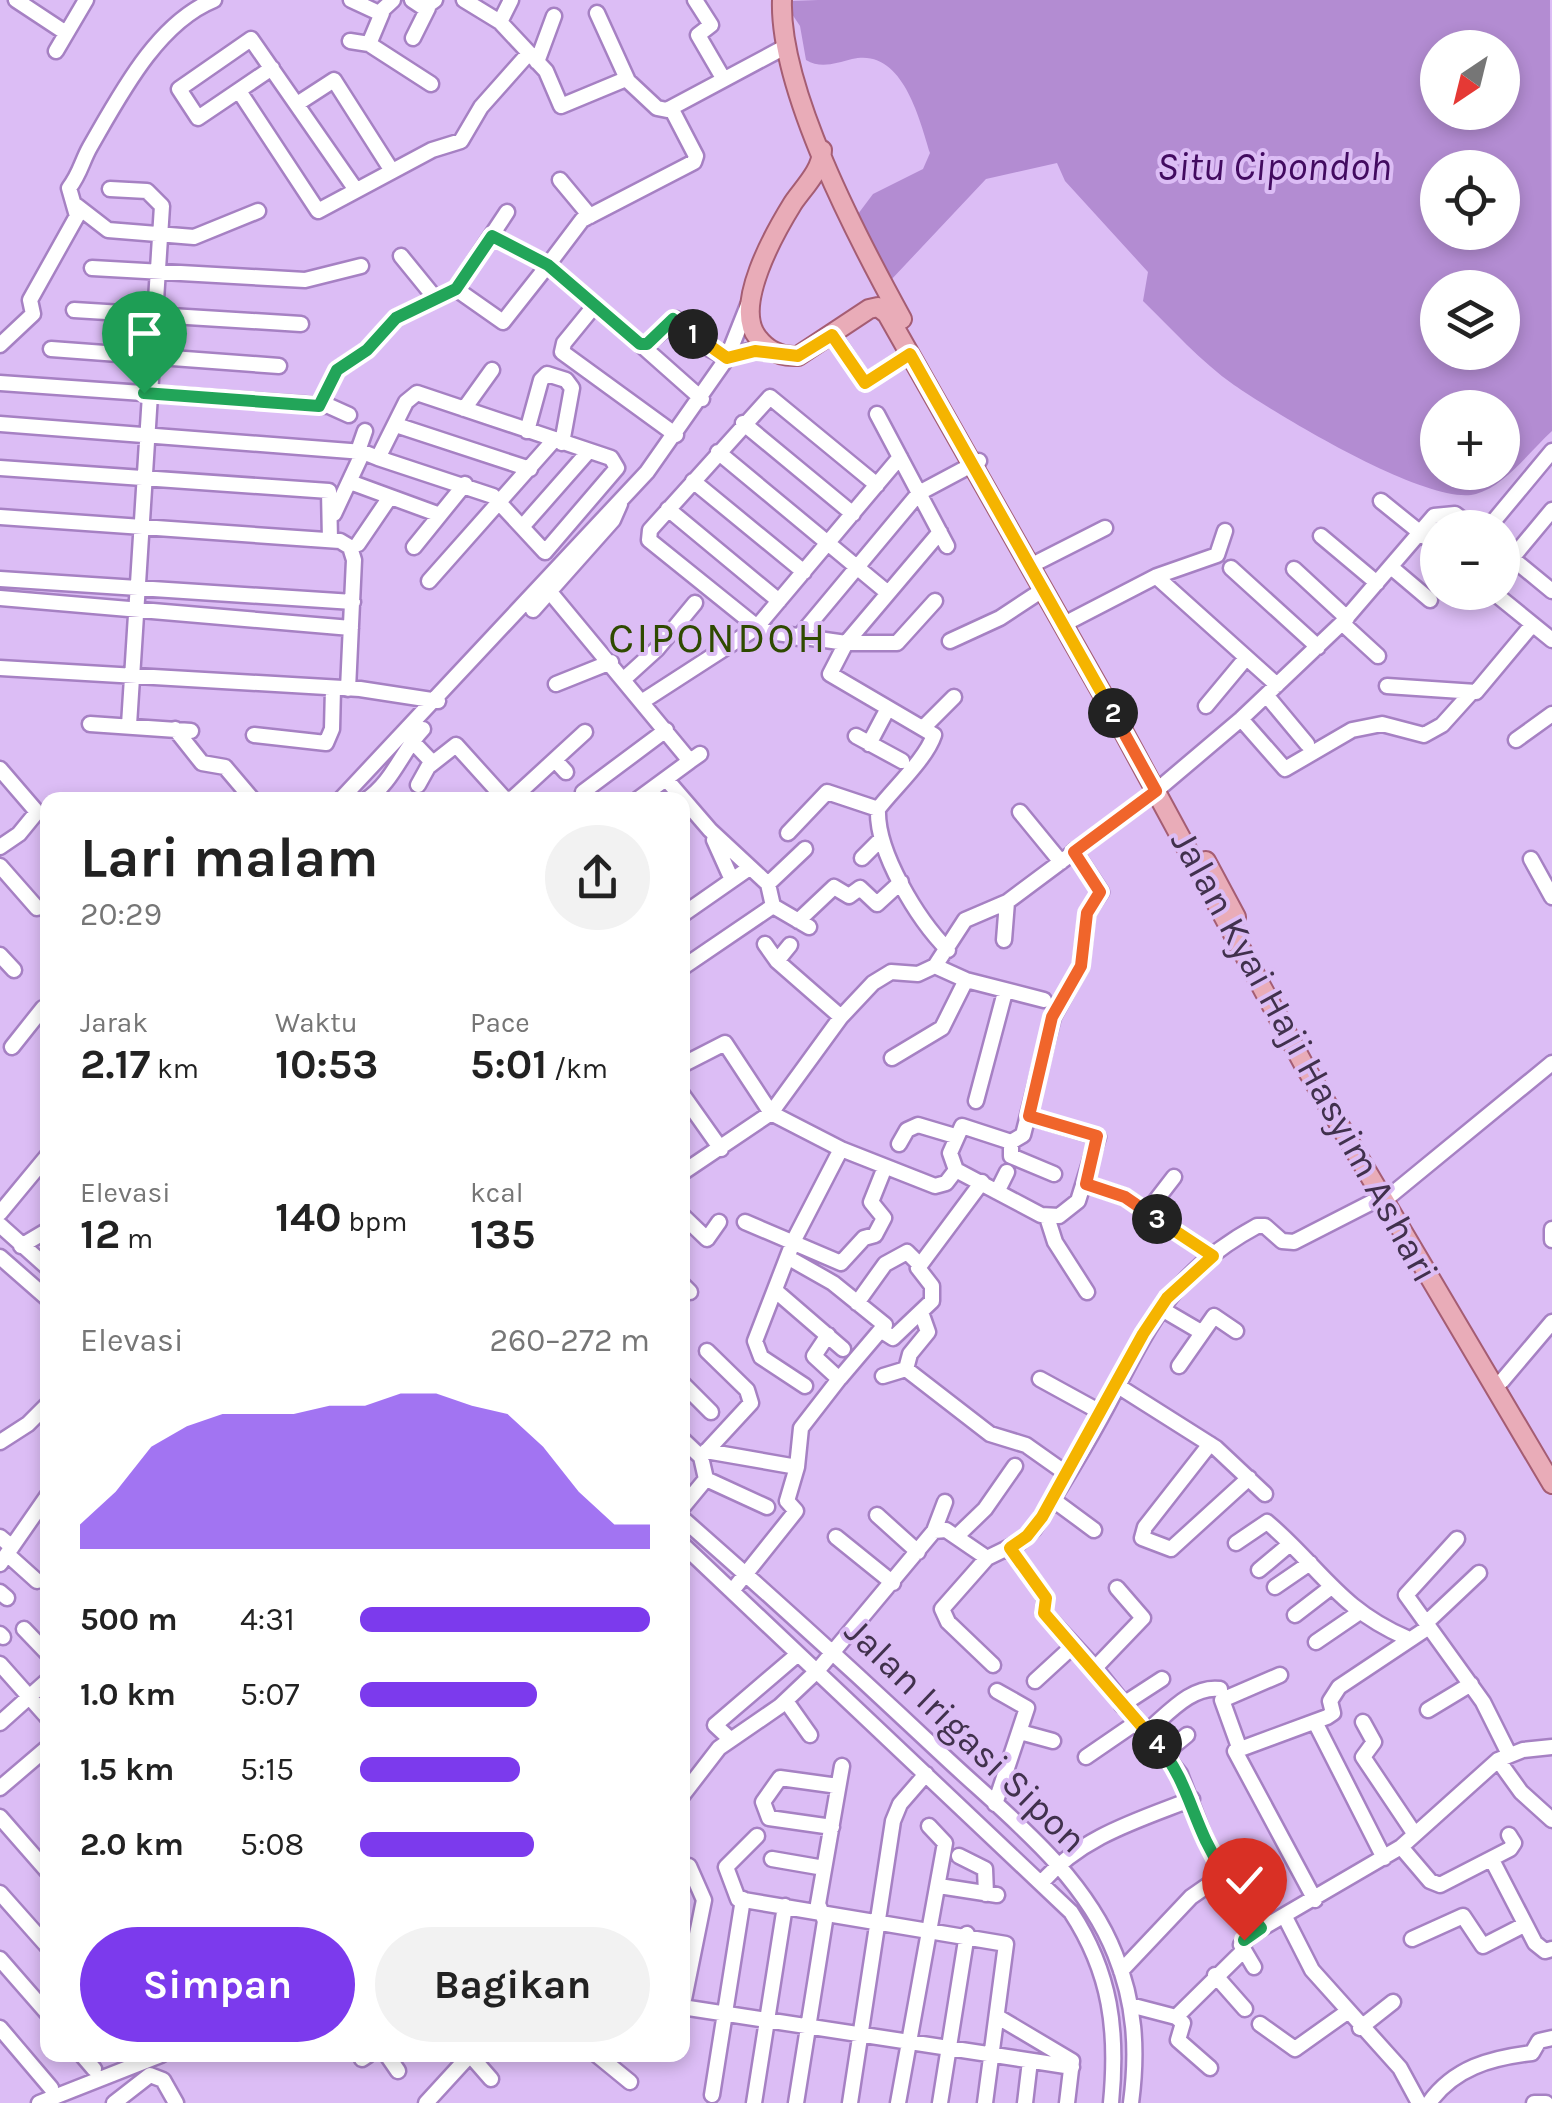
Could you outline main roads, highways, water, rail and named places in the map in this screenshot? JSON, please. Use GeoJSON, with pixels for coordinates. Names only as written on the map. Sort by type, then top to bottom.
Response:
{"type":"FeatureCollection","features":[{"type":"Feature","properties":{"kind":"main road","name":"Jalan Kyai Haji Hasyim Ashari"},"geometry":{"type":"LineString","coordinates":[[782,0],[783,48],[834,180],[869,256],[1041,590],[1161,788]]}},
{"type":"Feature","properties":{"kind":"main road"},"geometry":{"type":"LineString","coordinates":[[822,150],[815,172],[780,226],[750,299],[753,331],[780,354],[802,355],[869,309],[876,291],[869,256]]}},
{"type":"Feature","properties":{"kind":"main road"},"geometry":{"type":"LineString","coordinates":[[815,172],[825,172],[834,180]]}},
{"type":"Feature","properties":{"kind":"main road","name":"Jalan Kyai Haji Hasyim Ashari"},"geometry":{"type":"LineString","coordinates":[[869,309],[886,312],[1036,563],[1161,788],[1248,967],[1552,1468]]}},
{"type":"Feature","properties":{"kind":"main road","name":"Jalan Kyai Haji Hasyim Ashari"},"geometry":{"type":"LineString","coordinates":[[1498,1384],[1552,1484]]}},
{"type":"Feature","properties":{"kind":"water","name":"Situ Cipondoh"},"geometry":{"type":"Polygon","coordinates":[[[818,0],[1550,0],[1552,431],[1520,463],[1520,390],[1420,390],[1420,485],[1317,436],[1222,376],[1143,301],[1148,272],[1065,181],[1057,163],[986,179],[890,281],[858,214],[873,194],[923,169],[930,153],[914,104],[896,74],[884,64],[869,58],[823,65],[806,60],[800,26],[790,11],[791,1],[818,0]]]}},
{"type":"Feature","properties":{"kind":"water","name":"Situ Cipondoh"},"geometry":{"type":"Polygon","coordinates":[[[1437,490],[1487,490],[1476,494],[1437,490]]]}},
{"type":"Feature","properties":{"kind":"district","name":"CIPONDOH"},"geometry":{"type":"Point","coordinates":[718,637]}}]}
